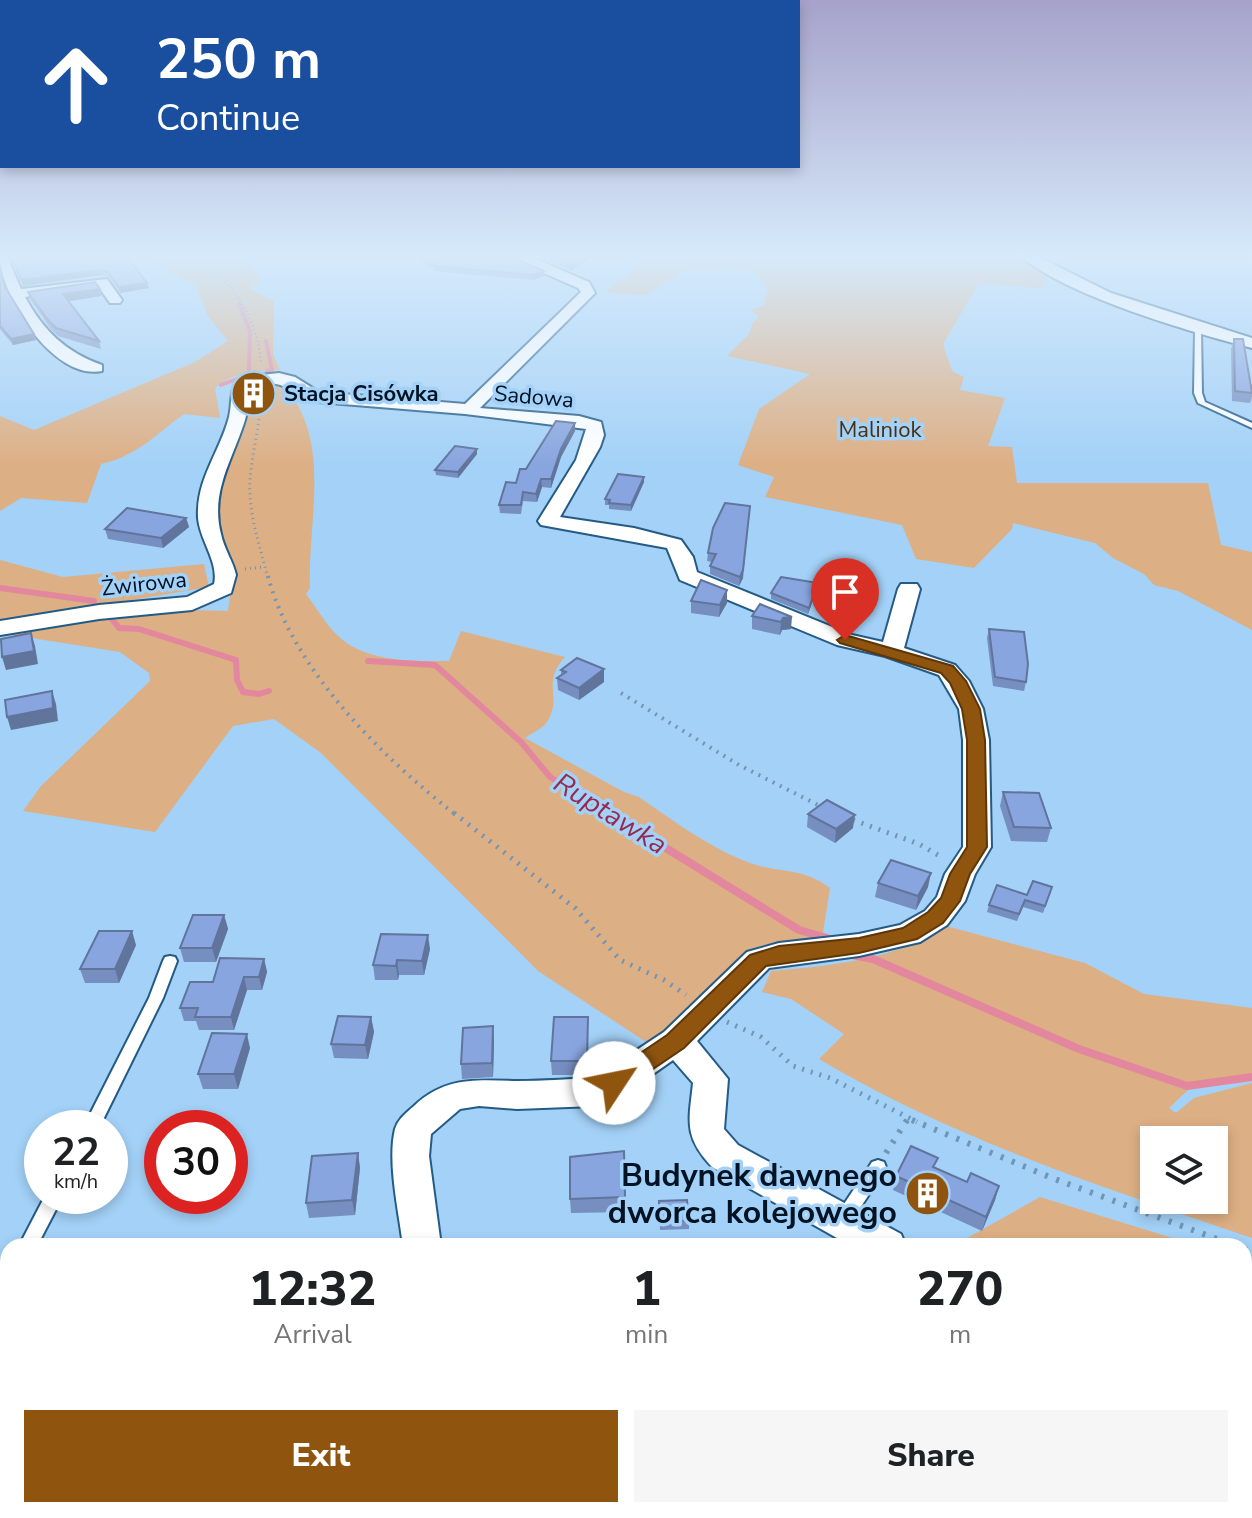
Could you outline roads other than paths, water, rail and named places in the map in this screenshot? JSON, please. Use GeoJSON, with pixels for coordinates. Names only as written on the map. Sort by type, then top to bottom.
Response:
{"type":"FeatureCollection","features":[{"type":"Feature","properties":{"kind":"street"},"geometry":{"type":"LineString","coordinates":[[38,325],[59,353],[75,363],[96,368]]}},
{"type":"Feature","properties":{"kind":"street","name":"Sadowa"},"geometry":{"type":"LineString","coordinates":[[555,325],[469,409],[473,412],[579,421],[595,426],[596,437],[588,454],[548,521],[634,534],[674,544],[683,557],[687,576],[845,640],[892,651]]}},
{"type":"Feature","properties":{"kind":"street"},"geometry":{"type":"LineString","coordinates":[[1195,325],[1252,343]]}},
{"type":"Feature","properties":{"kind":"street","name":"Żwirowa"},"geometry":{"type":"LineString","coordinates":[[0,628],[99,612],[192,603],[223,588],[227,571],[210,535],[208,497],[217,460],[236,421],[241,385],[261,378],[292,382],[304,394],[318,397],[469,409]]}},
{"type":"Feature","properties":{"kind":"street"},"geometry":{"type":"LineString","coordinates":[[421,1238],[411,1156],[413,1129],[451,1097],[479,1092],[517,1095],[595,1092],[614,1083],[676,1041],[758,960],[909,934],[936,918],[950,901],[960,874],[977,847],[976,740],[971,709],[957,681],[947,670],[892,651],[909,589]]}},
{"type":"Feature","properties":{"kind":"street"},"geometry":{"type":"LineString","coordinates":[[676,1041],[711,1079],[705,1124],[708,1141],[725,1156],[873,1238]]}},
{"type":"Feature","properties":{"kind":"lane"},"geometry":{"type":"LineString","coordinates":[[1193,325],[1198,329],[1198,393],[1202,403],[1252,426]]}},
{"type":"Feature","properties":{"kind":"lane"},"geometry":{"type":"LineString","coordinates":[[100,1110],[156,998],[170,961]]}},
{"type":"Feature","properties":{"kind":"lane"},"geometry":{"type":"LineString","coordinates":[[842,1221],[878,1167]]}},
{"type":"Feature","properties":{"kind":"lane"},"geometry":{"type":"LineString","coordinates":[[32,1238],[45,1214]]}},
{"type":"Feature","properties":{"kind":"waterway"},"geometry":{"type":"LineString","coordinates":[[247,325],[249,372]]}},
{"type":"Feature","properties":{"kind":"waterway"},"geometry":{"type":"LineString","coordinates":[[266,341],[272,370],[267,371]]}},
{"type":"Feature","properties":{"kind":"waterway"},"geometry":{"type":"LineString","coordinates":[[221,385],[255,372]]}},
{"type":"Feature","properties":{"kind":"waterway","name":"Ruptawka"},"geometry":{"type":"LineString","coordinates":[[0,588],[94,601]]}},
{"type":"Feature","properties":{"kind":"waterway","name":"Ruptawka"},"geometry":{"type":"LineString","coordinates":[[107,613],[119,628],[139,629],[236,660],[237,680],[243,692],[259,694],[269,691]]}},
{"type":"Feature","properties":{"kind":"waterway","name":"Ruptawka"},"geometry":{"type":"LineString","coordinates":[[368,661],[435,665],[521,742],[550,777],[612,815]]}},
{"type":"Feature","properties":{"kind":"waterway","name":"Ruptawka"},"geometry":{"type":"LineString","coordinates":[[609,813],[799,930],[827,938]]}},
{"type":"Feature","properties":{"kind":"waterway","name":"Ruptawka"},"geometry":{"type":"LineString","coordinates":[[852,955],[873,959],[1079,1049],[1187,1086],[1252,1077]]}},
{"type":"Feature","properties":{"kind":"place","name":"Stacja Cisówka"},"geometry":{"type":"Point","coordinates":[253,393]}},
{"type":"Feature","properties":{"kind":"place","name":"Budynek dawnego dworca kolejowego"},"geometry":{"type":"Point","coordinates":[928,1193]}},
{"type":"Feature","properties":{"kind":"park label","name":"Maliniok"},"geometry":{"type":"Point","coordinates":[880,429]}}]}
